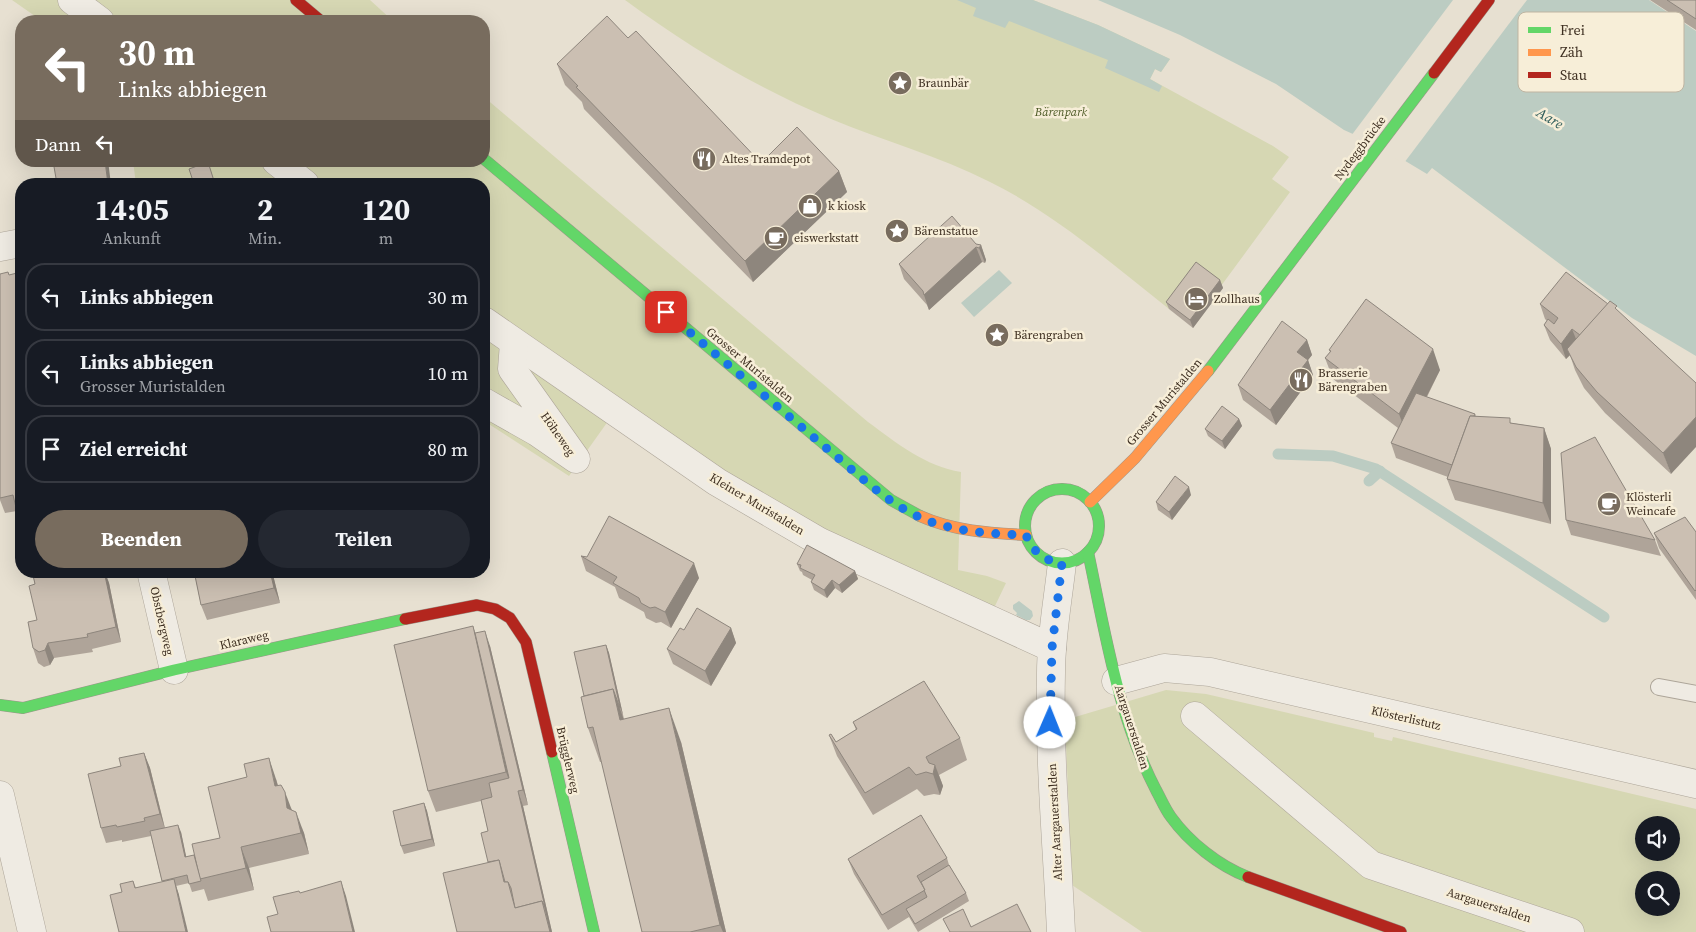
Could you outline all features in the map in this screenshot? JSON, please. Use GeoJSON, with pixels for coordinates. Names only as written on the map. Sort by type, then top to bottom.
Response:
{"type":"FeatureCollection","features":[{"type":"Feature","properties":{"kind":"main road"},"geometry":{"type":"LineString","coordinates":[[296,0],[314,15]]}},
{"type":"Feature","properties":{"kind":"main road","name":"Nydeggbrücke"},"geometry":{"type":"LineString","coordinates":[[1253,313],[1489,0]]}},
{"type":"Feature","properties":{"kind":"main road","name":"Grosser Muristalden"},"geometry":{"type":"LineString","coordinates":[[490,164],[891,500],[909,512],[940,524],[991,533],[1026,535]]}},
{"type":"Feature","properties":{"kind":"main road","name":"Grosser Muristalden"},"geometry":{"type":"LineString","coordinates":[[1090,502],[1108,486],[1157,433],[1199,383],[1253,313]]}},
{"type":"Feature","properties":{"kind":"main road"},"geometry":{"type":"LineString","coordinates":[[1066,490],[1079,493],[1090,502],[1097,515],[1099,529],[1094,544],[1088,552],[1078,559],[1062,563],[1039,555],[1029,543],[1026,535],[1027,514],[1034,502],[1045,494],[1066,490]]}},
{"type":"Feature","properties":{"kind":"main road","name":"Aargauerstalden"},"geometry":{"type":"LineString","coordinates":[[1088,552],[1116,681],[1141,760],[1170,816],[1188,837],[1216,860],[1245,876],[1401,932]]}},
{"type":"Feature","properties":{"kind":"main road","name":"Klaraweg"},"geometry":{"type":"LineString","coordinates":[[0,705],[23,708],[174,670],[467,605],[482,604],[495,608]]}},
{"type":"Feature","properties":{"kind":"main road","name":"Brügglerweg"},"geometry":{"type":"LineString","coordinates":[[495,608],[509,615],[516,622],[526,642],[594,932]]}},
{"type":"Feature","properties":{"kind":"street"},"geometry":{"type":"LineString","coordinates":[[72,0],[92,15]]}},
{"type":"Feature","properties":{"kind":"street"},"geometry":{"type":"LineString","coordinates":[[284,167],[297,178]]}},
{"type":"Feature","properties":{"kind":"street"},"geometry":{"type":"LineString","coordinates":[[0,247],[15,245]]}},
{"type":"Feature","properties":{"kind":"street","name":"Kleiner Muristalden"},"geometry":{"type":"LineString","coordinates":[[490,325],[716,482],[820,542],[1052,648]]}},
{"type":"Feature","properties":{"kind":"street","name":"Höheweg"},"geometry":{"type":"LineString","coordinates":[[490,405],[537,432],[576,459],[512,369],[514,343]]}},
{"type":"Feature","properties":{"kind":"street","name":"Alter Aargauerstalden"},"geometry":{"type":"LineString","coordinates":[[1060,932],[1050,723],[1052,648],[1062,563]]}},
{"type":"Feature","properties":{"kind":"street","name":"Obstbergweg"},"geometry":{"type":"LineString","coordinates":[[153,578],[174,670]]}},
{"type":"Feature","properties":{"kind":"street","name":"Klösterlistutz"},"geometry":{"type":"LineString","coordinates":[[1116,681],[1164,668],[1210,672],[1696,784]]}},
{"type":"Feature","properties":{"kind":"street","name":"Aargauerstalden"},"geometry":{"type":"LineString","coordinates":[[1195,716],[1372,865],[1570,932]]}},
{"type":"Feature","properties":{"kind":"street"},"geometry":{"type":"LineString","coordinates":[[0,795],[32,932]]}},
{"type":"Feature","properties":{"kind":"lane"},"geometry":{"type":"LineString","coordinates":[[1659,687],[1696,694]]}},
{"type":"Feature","properties":{"kind":"green space"},"geometry":{"type":"Polygon","coordinates":[[[12,0],[370,0],[386,15],[33,15],[12,0]]]}},
{"type":"Feature","properties":{"kind":"green space","name":"Bärenpark"},"geometry":{"type":"Polygon","coordinates":[[[625,0],[1033,0],[1098,25],[1170,59],[1161,72],[1155,69],[1150,79],[1273,146],[1289,157],[1272,179],[1290,192],[1221,286],[1199,270],[1169,309],[1060,224],[1014,195],[951,164],[831,119],[777,94],[699,51],[625,0]]]}},
{"type":"Feature","properties":{"kind":"green space"},"geometry":{"type":"Polygon","coordinates":[[[490,102],[868,422],[912,453],[936,465],[961,472],[958,570],[987,576],[1006,583],[994,608],[940,595],[616,410],[569,476],[490,425],[490,178],[135,178],[134,167],[490,167],[490,102]]]}},
{"type":"Feature","properties":{"kind":"green space"},"geometry":{"type":"Polygon","coordinates":[[[1166,690],[1206,694],[1374,733],[1374,737],[1392,741],[1393,737],[1696,809],[1696,932],[1142,932],[1072,885],[1065,720],[1166,690]]]}},
{"type":"Feature","properties":{"kind":"water"},"geometry":{"type":"Polygon","coordinates":[[[957,0],[1033,0],[1098,25],[1170,59],[1161,72],[1155,69],[1150,79],[1162,86],[1159,92],[1105,68],[1108,60],[1009,21],[1005,28],[973,16],[976,8],[957,0]]]}},
{"type":"Feature","properties":{"kind":"water","name":"Aare"},"geometry":{"type":"Polygon","coordinates":[[[1098,0],[1649,0],[1667,12],[1518,12],[1518,92],[1684,92],[1684,23],[1696,31],[1696,356],[1632,318],[1432,168],[1427,174],[1382,147],[1344,130],[1276,84],[1180,35],[1098,0]]]}},
{"type":"Feature","properties":{"kind":"water"},"geometry":{"type":"Polygon","coordinates":[[[999,270],[1012,283],[974,317],[961,303],[999,270]]]}},
{"type":"Feature","properties":{"kind":"water"},"geometry":{"type":"Polygon","coordinates":[[[1019,601],[1032,611],[1033,616],[1030,620],[1016,615],[1017,613],[1013,609],[1013,605],[1019,601]]]}},
{"type":"Feature","properties":{"kind":"pier"},"geometry":{"type":"Polygon","coordinates":[[[1453,0],[1527,0],[1404,163],[1351,136],[1453,0]]]}},
{"type":"Feature","properties":{"kind":"building"},"geometry":{"type":"Polygon","coordinates":[[[1667,0],[1696,0],[1696,19],[1667,0]]]}},
{"type":"Feature","properties":{"kind":"building"},"geometry":{"type":"Polygon","coordinates":[[[607,16],[628,38],[636,31],[761,163],[797,127],[839,171],[745,261],[576,87],[578,86],[557,64],[607,16]]]}},
{"type":"Feature","properties":{"kind":"building"},"geometry":{"type":"Polygon","coordinates":[[[54,167],[106,167],[107,178],[56,178],[54,167]]]}},
{"type":"Feature","properties":{"kind":"building"},"geometry":{"type":"Polygon","coordinates":[[[210,167],[213,178],[192,178],[189,169],[210,167]]]}},
{"type":"Feature","properties":{"kind":"building"},"geometry":{"type":"Polygon","coordinates":[[[952,216],[976,244],[981,245],[979,248],[976,247],[924,295],[923,291],[899,264],[952,216]]]}},
{"type":"Feature","properties":{"kind":"building"},"geometry":{"type":"Polygon","coordinates":[[[1196,262],[1220,280],[1190,320],[1166,302],[1196,262]]]}},
{"type":"Feature","properties":{"kind":"building"},"geometry":{"type":"Polygon","coordinates":[[[8,272],[9,275],[15,274],[15,503],[13,495],[0,498],[0,274],[8,272]]]}},
{"type":"Feature","properties":{"kind":"building"},"geometry":{"type":"Polygon","coordinates":[[[1566,272],[1608,304],[1580,335],[1572,329],[1561,344],[1544,325],[1548,319],[1554,324],[1558,318],[1540,304],[1566,272]]]}},
{"type":"Feature","properties":{"kind":"building"},"geometry":{"type":"Polygon","coordinates":[[[1366,299],[1433,349],[1399,414],[1325,358],[1366,299]]]}},
{"type":"Feature","properties":{"kind":"building"},"geometry":{"type":"Polygon","coordinates":[[[1610,301],[1617,306],[1615,308],[1696,383],[1696,417],[1663,453],[1597,392],[1576,367],[1567,349],[1610,301]]]}},
{"type":"Feature","properties":{"kind":"building"},"geometry":{"type":"Polygon","coordinates":[[[1282,321],[1307,340],[1297,352],[1308,360],[1270,410],[1238,385],[1282,321]]]}},
{"type":"Feature","properties":{"kind":"building"},"geometry":{"type":"Polygon","coordinates":[[[1416,393],[1475,414],[1470,416],[1452,465],[1391,443],[1416,393]]]}},
{"type":"Feature","properties":{"kind":"building"},"geometry":{"type":"Polygon","coordinates":[[[1222,406],[1239,419],[1222,441],[1205,429],[1222,406]]]}},
{"type":"Feature","properties":{"kind":"building"},"geometry":{"type":"Polygon","coordinates":[[[1470,416],[1510,418],[1510,423],[1544,428],[1543,503],[1447,479],[1470,416]]]}},
{"type":"Feature","properties":{"kind":"building"},"geometry":{"type":"Polygon","coordinates":[[[1595,437],[1655,540],[1566,520],[1561,453],[1595,437]]]}},
{"type":"Feature","properties":{"kind":"building"},"geometry":{"type":"Polygon","coordinates":[[[1175,476],[1189,487],[1169,512],[1156,502],[1175,476]]]}},
{"type":"Feature","properties":{"kind":"building"},"geometry":{"type":"Polygon","coordinates":[[[609,516],[694,563],[665,612],[655,607],[650,608],[641,603],[639,598],[613,583],[617,577],[581,556],[587,557],[609,516]]]}},
{"type":"Feature","properties":{"kind":"building"},"geometry":{"type":"Polygon","coordinates":[[[1685,517],[1696,532],[1695,591],[1654,533],[1685,517]]]}},
{"type":"Feature","properties":{"kind":"building"},"geometry":{"type":"Polygon","coordinates":[[[807,545],[855,571],[839,585],[832,580],[824,590],[811,582],[815,575],[800,568],[801,565],[797,564],[807,545]]]}},
{"type":"Feature","properties":{"kind":"building"},"geometry":{"type":"Polygon","coordinates":[[[34,578],[106,578],[116,627],[87,634],[88,637],[48,643],[45,650],[39,652],[33,648],[28,622],[37,620],[29,586],[35,584],[34,578]]]}},
{"type":"Feature","properties":{"kind":"building"},"geometry":{"type":"Polygon","coordinates":[[[195,578],[272,578],[274,588],[201,605],[195,578]]]}},
{"type":"Feature","properties":{"kind":"building"},"geometry":{"type":"Polygon","coordinates":[[[697,608],[731,628],[705,671],[667,649],[680,628],[684,630],[697,608]]]}},
{"type":"Feature","properties":{"kind":"building"},"geometry":{"type":"Polygon","coordinates":[[[473,626],[506,772],[428,791],[394,645],[473,626]]]}},
{"type":"Feature","properties":{"kind":"building"},"geometry":{"type":"Polygon","coordinates":[[[485,631],[523,790],[518,791],[545,907],[542,901],[515,908],[511,888],[508,882],[505,882],[499,860],[488,862],[481,833],[488,831],[481,800],[492,797],[489,783],[509,778],[475,633],[485,631]]]}},
{"type":"Feature","properties":{"kind":"building"},"geometry":{"type":"Polygon","coordinates":[[[606,645],[620,708],[613,689],[584,696],[574,652],[606,645]]]}},
{"type":"Feature","properties":{"kind":"building"},"geometry":{"type":"Polygon","coordinates":[[[924,681],[960,738],[926,757],[929,763],[935,765],[933,774],[926,772],[916,775],[909,767],[865,793],[829,735],[831,734],[836,742],[857,729],[853,722],[924,681]]]}},
{"type":"Feature","properties":{"kind":"building"},"geometry":{"type":"Polygon","coordinates":[[[613,689],[620,720],[669,708],[720,925],[690,932],[642,932],[593,727],[588,728],[581,697],[613,689]]]}},
{"type":"Feature","properties":{"kind":"building"},"geometry":{"type":"Polygon","coordinates":[[[144,753],[160,814],[144,818],[145,821],[117,827],[116,825],[101,828],[88,774],[121,766],[119,758],[144,753]]]}},
{"type":"Feature","properties":{"kind":"building"},"geometry":{"type":"Polygon","coordinates":[[[269,758],[275,786],[281,785],[285,792],[287,808],[296,812],[301,833],[241,847],[246,868],[200,879],[192,844],[220,838],[208,787],[247,777],[244,764],[269,758]]]}},
{"type":"Feature","properties":{"kind":"building"},"geometry":{"type":"Polygon","coordinates":[[[424,803],[432,839],[401,846],[393,811],[424,803]]]}},
{"type":"Feature","properties":{"kind":"building"},"geometry":{"type":"Polygon","coordinates":[[[921,815],[947,858],[917,876],[925,890],[882,915],[848,859],[921,815]]]}},
{"type":"Feature","properties":{"kind":"building"},"geometry":{"type":"Polygon","coordinates":[[[178,825],[185,857],[194,855],[201,881],[189,884],[187,875],[162,881],[150,831],[178,825]]]}},
{"type":"Feature","properties":{"kind":"building"},"geometry":{"type":"Polygon","coordinates":[[[499,860],[504,882],[508,882],[515,908],[542,901],[550,932],[457,932],[443,873],[499,860]]]}},
{"type":"Feature","properties":{"kind":"building"},"geometry":{"type":"Polygon","coordinates":[[[949,865],[966,893],[915,924],[906,909],[927,897],[921,882],[949,865]]]}},
{"type":"Feature","properties":{"kind":"building"},"geometry":{"type":"Polygon","coordinates":[[[174,879],[186,932],[119,932],[110,895],[122,892],[120,884],[133,881],[135,888],[174,879]]]}},
{"type":"Feature","properties":{"kind":"building"},"geometry":{"type":"Polygon","coordinates":[[[341,881],[353,932],[271,932],[267,917],[278,914],[273,897],[299,891],[300,893],[341,881]]]}},
{"type":"Feature","properties":{"kind":"building"},"geometry":{"type":"Polygon","coordinates":[[[1017,904],[1031,932],[950,932],[943,919],[963,909],[971,927],[1017,904]]]}},
{"type":"Feature","properties":{"kind":"waterway"},"geometry":{"type":"LineString","coordinates":[[1278,454],[1333,456],[1376,469],[1604,617]]}},
{"type":"Feature","properties":{"kind":"waterway"},"geometry":{"type":"LineString","coordinates":[[1369,481],[1380,471]]}},
{"type":"Feature","properties":{"kind":"traffic: fast"},"geometry":{"type":"LineString","coordinates":[[1208,371],[1434,73]]}},
{"type":"Feature","properties":{"kind":"traffic: fast"},"geometry":{"type":"LineString","coordinates":[[490,164],[891,500],[920,516]]}},
{"type":"Feature","properties":{"kind":"traffic: fast"},"geometry":{"type":"LineString","coordinates":[[1062,489],[1076,492],[1088,500],[1096,512],[1099,526],[1096,540],[1088,552],[1076,560],[1062,563],[1048,560],[1036,552],[1028,540],[1025,526],[1028,512],[1036,500],[1048,492],[1062,489]]}},
{"type":"Feature","properties":{"kind":"traffic: fast"},"geometry":{"type":"LineString","coordinates":[[1088,552],[1122,704],[1143,762],[1156,790],[1171,817],[1196,844],[1216,860],[1248,877]]}},
{"type":"Feature","properties":{"kind":"traffic: fast"},"geometry":{"type":"LineString","coordinates":[[0,705],[23,708],[174,670],[405,619]]}},
{"type":"Feature","properties":{"kind":"traffic: fast"},"geometry":{"type":"LineString","coordinates":[[552,752],[594,932]]}},
{"type":"Feature","properties":{"kind":"traffic: slow"},"geometry":{"type":"LineString","coordinates":[[1090,502],[1135,458],[1208,371]]}},
{"type":"Feature","properties":{"kind":"traffic: slow"},"geometry":{"type":"LineString","coordinates":[[920,516],[959,528],[1026,535]]}},
{"type":"Feature","properties":{"kind":"traffic: jam"},"geometry":{"type":"LineString","coordinates":[[296,0],[314,15]]}},
{"type":"Feature","properties":{"kind":"traffic: jam"},"geometry":{"type":"LineString","coordinates":[[1434,73],[1489,0]]}},
{"type":"Feature","properties":{"kind":"traffic: jam"},"geometry":{"type":"LineString","coordinates":[[405,619],[477,605],[495,609],[510,618],[526,642],[552,752]]}},
{"type":"Feature","properties":{"kind":"traffic: jam"},"geometry":{"type":"LineString","coordinates":[[1248,877],[1401,932]]}},
{"type":"Feature","properties":{"kind":"place","name":"Braunbär"},"geometry":{"type":"Point","coordinates":[900,83]}},
{"type":"Feature","properties":{"kind":"place","name":"Altes Tramdepot"},"geometry":{"type":"Point","coordinates":[704,159]}},
{"type":"Feature","properties":{"kind":"place","name":"k kiosk"},"geometry":{"type":"Point","coordinates":[810,206]}},
{"type":"Feature","properties":{"kind":"place","name":"Bärenstatue"},"geometry":{"type":"Point","coordinates":[897,231]}},
{"type":"Feature","properties":{"kind":"place","name":"eiswerkstatt"},"geometry":{"type":"Point","coordinates":[776,238]}},
{"type":"Feature","properties":{"kind":"place","name":"Zollhaus"},"geometry":{"type":"Point","coordinates":[1196,299]}},
{"type":"Feature","properties":{"kind":"place","name":"Bärengraben"},"geometry":{"type":"Point","coordinates":[997,335]}},
{"type":"Feature","properties":{"kind":"place","name":"Brasserie Bärengraben"},"geometry":{"type":"Point","coordinates":[1301,380]}},
{"type":"Feature","properties":{"kind":"place","name":"Klösterli Weincafe"},"geometry":{"type":"Point","coordinates":[1609,504]}},
{"type":"Feature","properties":{"kind":"route"},"geometry":{"type":"LineString","coordinates":[[666,312],[864,479],[909,512],[926,520],[964,529],[1026,535],[1029,543],[1039,555],[1046,560],[1062,563],[1052,648],[1050,723]]}}]}
